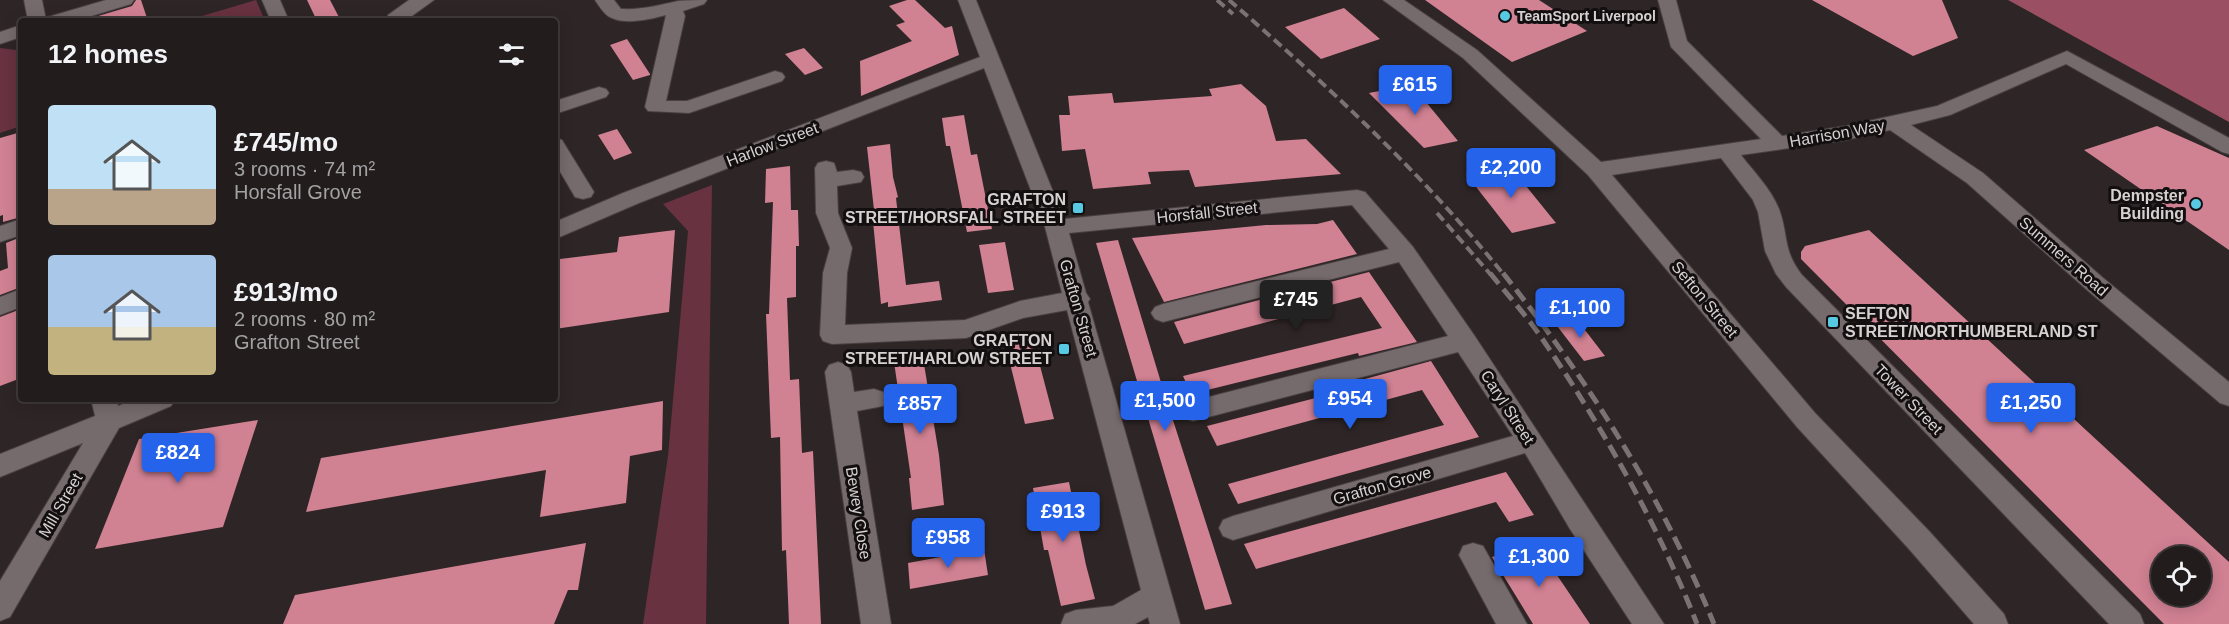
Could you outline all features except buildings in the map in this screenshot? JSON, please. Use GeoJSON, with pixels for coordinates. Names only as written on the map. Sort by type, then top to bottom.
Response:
{"type":"FeatureCollection","features":[{"type":"Feature","properties":{"kind":"street"},"geometry":{"type":"LineString","coordinates":[[33,0],[36,18]]}},
{"type":"Feature","properties":{"kind":"street"},"geometry":{"type":"LineString","coordinates":[[65,18],[125,0]]}},
{"type":"Feature","properties":{"kind":"street"},"geometry":{"type":"LineString","coordinates":[[271,0],[279,18]]}},
{"type":"Feature","properties":{"kind":"street"},"geometry":{"type":"LineString","coordinates":[[396,18],[425,0]]}},
{"type":"Feature","properties":{"kind":"street"},"geometry":{"type":"LineString","coordinates":[[604,0],[616,14],[639,16],[673,9],[698,0]]}},
{"type":"Feature","properties":{"kind":"street","name":"Grafton Street"},"geometry":{"type":"LineString","coordinates":[[968,0],[1056,228],[1078,299],[1166,624]]}},
{"type":"Feature","properties":{"kind":"street","name":"Sefton Street"},"geometry":{"type":"LineString","coordinates":[[1392,0],[1470,54],[1596,170],[1806,420],[1919,540],[1993,624]]}},
{"type":"Feature","properties":{"kind":"street"},"geometry":{"type":"LineString","coordinates":[[1667,0],[1678,43],[1777,143]]}},
{"type":"Feature","properties":{"kind":"street"},"geometry":{"type":"LineString","coordinates":[[673,9],[676,16],[654,107],[689,107],[775,77]]}},
{"type":"Feature","properties":{"kind":"street"},"geometry":{"type":"LineString","coordinates":[[0,38],[18,32]]}},
{"type":"Feature","properties":{"kind":"street","name":"Harrison Way"},"geometry":{"type":"LineString","coordinates":[[1596,170],[1894,123],[1943,111],[2067,57],[2229,147]]}},
{"type":"Feature","properties":{"kind":"street","name":"Harlow Street"},"geometry":{"type":"LineString","coordinates":[[558,230],[642,194],[991,59]]}},
{"type":"Feature","properties":{"kind":"street"},"geometry":{"type":"LineString","coordinates":[[558,107],[599,93]]}},
{"type":"Feature","properties":{"kind":"street","name":"Summers Road"},"geometry":{"type":"LineString","coordinates":[[1894,123],[1975,178],[2094,284],[2229,396]]}},
{"type":"Feature","properties":{"kind":"street"},"geometry":{"type":"LineString","coordinates":[[558,150],[583,192]]}},
{"type":"Feature","properties":{"kind":"street","name":"Tower Street"},"geometry":{"type":"LineString","coordinates":[[1726,151],[1763,198],[1769,212],[1776,251],[1794,281],[2129,624]]}},
{"type":"Feature","properties":{"kind":"street"},"geometry":{"type":"LineString","coordinates":[[853,177],[826,175],[827,213],[841,248],[835,273],[832,335],[966,329],[1020,310],[1078,299]]}},
{"type":"Feature","properties":{"kind":"street","name":"Horsfall Street"},"geometry":{"type":"LineString","coordinates":[[1056,228],[1357,197]]}},
{"type":"Feature","properties":{"kind":"street","name":"Caryl Street"},"geometry":{"type":"LineString","coordinates":[[1357,197],[1405,253],[1531,441],[1580,521],[1649,624]]}},
{"type":"Feature","properties":{"kind":"street"},"geometry":{"type":"LineString","coordinates":[[0,234],[18,228]]}},
{"type":"Feature","properties":{"kind":"street"},"geometry":{"type":"LineString","coordinates":[[1163,313],[1405,253]]}},
{"type":"Feature","properties":{"kind":"street"},"geometry":{"type":"LineString","coordinates":[[0,306],[18,299]]}},
{"type":"Feature","properties":{"kind":"street"},"geometry":{"type":"LineString","coordinates":[[1193,411],[1465,341]]}},
{"type":"Feature","properties":{"kind":"street","name":"Bewey Close"},"geometry":{"type":"LineString","coordinates":[[838,372],[876,624]]}},
{"type":"Feature","properties":{"kind":"street"},"geometry":{"type":"LineString","coordinates":[[842,403],[874,399]]}},
{"type":"Feature","properties":{"kind":"street"},"geometry":{"type":"LineString","coordinates":[[0,466],[107,410],[147,402]]}},
{"type":"Feature","properties":{"kind":"street","name":"Mill Street"},"geometry":{"type":"LineString","coordinates":[[0,608],[107,410]]}},
{"type":"Feature","properties":{"kind":"street","name":"Grafton Grove"},"geometry":{"type":"LineString","coordinates":[[1233,528],[1531,441]]}},
{"type":"Feature","properties":{"kind":"street"},"geometry":{"type":"LineString","coordinates":[[1473,555],[1512,624]]}},
{"type":"Feature","properties":{"kind":"street"},"geometry":{"type":"LineString","coordinates":[[1076,624],[1117,619],[1158,596]]}},
{"type":"Feature","properties":{"kind":"shaded area"},"geometry":{"type":"Polygon","coordinates":[[[256,0],[264,18],[195,18],[256,0]]]}},
{"type":"Feature","properties":{"kind":"shaded area"},"geometry":{"type":"Polygon","coordinates":[[[2008,0],[2229,0],[2229,122],[2008,0]]]}},
{"type":"Feature","properties":{"kind":"shaded area"},"geometry":{"type":"Polygon","coordinates":[[[0,48],[16,50],[18,127],[0,133],[0,48]]]}},
{"type":"Feature","properties":{"kind":"shaded area"},"geometry":{"type":"Polygon","coordinates":[[[712,185],[706,624],[643,624],[668,456],[688,231],[663,204],[712,185]]]}},
{"type":"Feature","properties":{"kind":"railway"},"geometry":{"type":"LineString","coordinates":[[1217,0],[1233,14]]}},
{"type":"Feature","properties":{"kind":"railway"},"geometry":{"type":"LineString","coordinates":[[1229,0],[1302,64],[1373,132],[1441,202],[1504,275]]}},
{"type":"Feature","properties":{"kind":"railway"},"geometry":{"type":"LineString","coordinates":[[1437,213],[1491,275]]}},
{"type":"Feature","properties":{"kind":"railway"},"geometry":{"type":"LineString","coordinates":[[1490,273],[1539,334],[1606,439],[1646,511],[1697,624]]}},
{"type":"Feature","properties":{"kind":"railway"},"geometry":{"type":"LineString","coordinates":[[1503,273],[1565,355],[1621,441],[1671,531],[1714,624]]}},
{"type":"Feature","properties":{"kind":"place","name":"TeamSport Liverpool"},"geometry":{"type":"Point","coordinates":[1505,16]}},
{"type":"Feature","properties":{"kind":"place","name":"Dempster Building"},"geometry":{"type":"Point","coordinates":[2196,204]}},
{"type":"Feature","properties":{"kind":"place","name":"GRAFTON STREET/HORSFALL STREET"},"geometry":{"type":"Point","coordinates":[1078,208]}},
{"type":"Feature","properties":{"kind":"place","name":"SEFTON STREET/NORTHUMBERLAND ST"},"geometry":{"type":"Point","coordinates":[1833,322]}},
{"type":"Feature","properties":{"kind":"place","name":"GRAFTON STREET/HARLOW STREET"},"geometry":{"type":"Point","coordinates":[1064,349]}}]}
